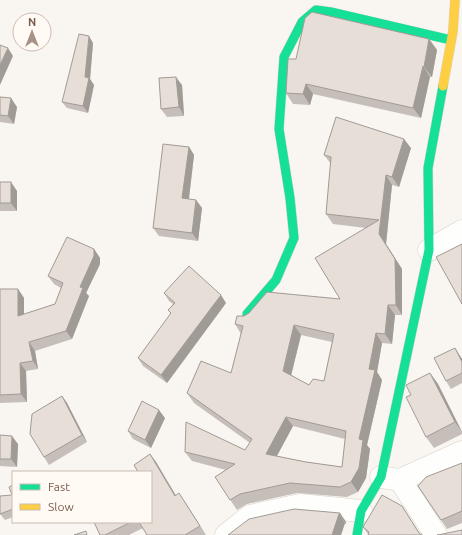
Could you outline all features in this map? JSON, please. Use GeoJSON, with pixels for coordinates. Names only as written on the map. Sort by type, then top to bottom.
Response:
{"type":"FeatureCollection","features":[{"type":"Feature","properties":{"kind":"street"},"geometry":{"type":"LineString","coordinates":[[436,535],[391,479],[429,250],[428,168],[455,32],[455,0]]}},
{"type":"Feature","properties":{"kind":"street"},"geometry":{"type":"LineString","coordinates":[[247,314],[276,280],[294,238],[290,198],[279,129],[284,57],[302,22],[316,10],[455,32]]}},
{"type":"Feature","properties":{"kind":"street"},"geometry":{"type":"LineString","coordinates":[[429,250],[462,231]]}},
{"type":"Feature","properties":{"kind":"street"},"geometry":{"type":"LineString","coordinates":[[357,535],[361,511],[391,479],[462,452]]}},
{"type":"Feature","properties":{"kind":"street"},"geometry":{"type":"LineString","coordinates":[[226,535],[250,516],[300,505],[361,511]]}},
{"type":"Feature","properties":{"kind":"building"},"geometry":{"type":"Polygon","coordinates":[[[312,12],[429,39],[424,67],[423,66],[413,108],[306,84],[303,94],[286,93],[288,59],[296,59],[305,18],[312,12]]]}},
{"type":"Feature","properties":{"kind":"building"},"geometry":{"type":"Polygon","coordinates":[[[79,34],[89,36],[85,77],[89,78],[83,106],[62,102],[79,34]]]}},
{"type":"Feature","properties":{"kind":"building"},"geometry":{"type":"Polygon","coordinates":[[[0,45],[8,48],[0,65],[0,45]]]}},
{"type":"Feature","properties":{"kind":"building"},"geometry":{"type":"Polygon","coordinates":[[[176,77],[179,107],[161,109],[159,78],[176,77]]]}},
{"type":"Feature","properties":{"kind":"building"},"geometry":{"type":"Polygon","coordinates":[[[0,97],[11,98],[8,116],[0,115],[0,97]]]}},
{"type":"Feature","properties":{"kind":"building"},"geometry":{"type":"Polygon","coordinates":[[[336,117],[404,139],[392,177],[386,175],[379,234],[395,259],[396,305],[388,305],[385,334],[376,333],[369,369],[375,370],[359,439],[363,440],[359,468],[351,482],[340,487],[290,483],[240,494],[230,500],[215,477],[235,464],[185,452],[186,422],[245,450],[252,439],[187,393],[201,361],[231,373],[243,326],[235,324],[237,316],[244,316],[249,313],[267,292],[340,299],[315,258],[379,220],[326,214],[331,157],[324,155],[336,117]],[[294,325],[283,371],[309,385],[313,379],[324,381],[334,334],[294,325]],[[286,417],[266,454],[342,467],[346,431],[286,417]]]}},
{"type":"Feature","properties":{"kind":"building"},"geometry":{"type":"Polygon","coordinates":[[[163,144],[189,147],[182,198],[196,200],[192,233],[153,228],[163,144]]]}},
{"type":"Feature","properties":{"kind":"building"},"geometry":{"type":"Polygon","coordinates":[[[0,182],[11,182],[11,203],[0,203],[0,182]]]}},
{"type":"Feature","properties":{"kind":"building"},"geometry":{"type":"Polygon","coordinates":[[[67,237],[94,249],[94,256],[80,287],[83,288],[66,331],[29,342],[33,361],[20,363],[21,394],[0,395],[0,289],[18,289],[18,316],[55,304],[63,283],[48,276],[67,237]]]}},
{"type":"Feature","properties":{"kind":"building"},"geometry":{"type":"Polygon","coordinates":[[[462,244],[462,304],[436,257],[462,244]]]}},
{"type":"Feature","properties":{"kind":"building"},"geometry":{"type":"Polygon","coordinates":[[[189,266],[221,295],[161,375],[138,358],[171,313],[168,310],[175,303],[164,293],[189,266]]]}},
{"type":"Feature","properties":{"kind":"building"},"geometry":{"type":"Polygon","coordinates":[[[455,348],[462,362],[462,373],[446,381],[434,358],[455,348]]]}},
{"type":"Feature","properties":{"kind":"building"},"geometry":{"type":"Polygon","coordinates":[[[430,373],[455,422],[426,437],[406,397],[411,395],[406,385],[430,373]]]}},
{"type":"Feature","properties":{"kind":"building"},"geometry":{"type":"Polygon","coordinates":[[[62,396],[82,435],[44,457],[30,434],[32,414],[62,396]]]}},
{"type":"Feature","properties":{"kind":"building"},"geometry":{"type":"Polygon","coordinates":[[[142,401],[159,410],[145,440],[128,431],[142,401]]]}},
{"type":"Feature","properties":{"kind":"building"},"geometry":{"type":"Polygon","coordinates":[[[0,435],[12,436],[11,459],[0,459],[0,435]]]}},
{"type":"Feature","properties":{"kind":"building"},"geometry":{"type":"Polygon","coordinates":[[[150,454],[175,496],[179,493],[200,526],[185,535],[147,535],[140,523],[152,523],[152,471],[137,471],[134,465],[150,454]]]}},
{"type":"Feature","properties":{"kind":"building"},"geometry":{"type":"Polygon","coordinates":[[[462,463],[462,511],[441,520],[418,486],[426,477],[462,463]]]}},
{"type":"Feature","properties":{"kind":"building"},"geometry":{"type":"Polygon","coordinates":[[[12,486],[12,495],[9,487],[12,486]]]}},
{"type":"Feature","properties":{"kind":"building"},"geometry":{"type":"Polygon","coordinates":[[[12,495],[12,509],[0,514],[0,496],[12,495]]]}},
{"type":"Feature","properties":{"kind":"building"},"geometry":{"type":"Polygon","coordinates":[[[382,495],[402,506],[419,533],[422,535],[368,535],[369,532],[363,527],[382,495]]]}},
{"type":"Feature","properties":{"kind":"building"},"geometry":{"type":"Polygon","coordinates":[[[294,509],[340,513],[340,515],[339,514],[332,535],[228,535],[249,519],[294,509]]]}},
{"type":"Feature","properties":{"kind":"building"},"geometry":{"type":"Polygon","coordinates":[[[94,523],[129,523],[105,535],[100,535],[94,523]]]}},
{"type":"Feature","properties":{"kind":"building"},"geometry":{"type":"Polygon","coordinates":[[[462,530],[462,535],[438,535],[462,530]]]}},
{"type":"Feature","properties":{"kind":"building"},"geometry":{"type":"Polygon","coordinates":[[[86,531],[87,535],[74,535],[86,531]]]}},
{"type":"Feature","properties":{"kind":"traffic: fast"},"geometry":{"type":"LineString","coordinates":[[247,314],[276,280],[294,238],[290,198],[279,129],[284,57],[302,22],[316,10],[331,12],[451,40]]}},
{"type":"Feature","properties":{"kind":"traffic: fast"},"geometry":{"type":"LineString","coordinates":[[357,535],[361,511],[381,477],[429,250],[428,168],[443,86]]}},
{"type":"Feature","properties":{"kind":"traffic: slow"},"geometry":{"type":"LineString","coordinates":[[443,86],[453,31],[455,0]]}}]}
